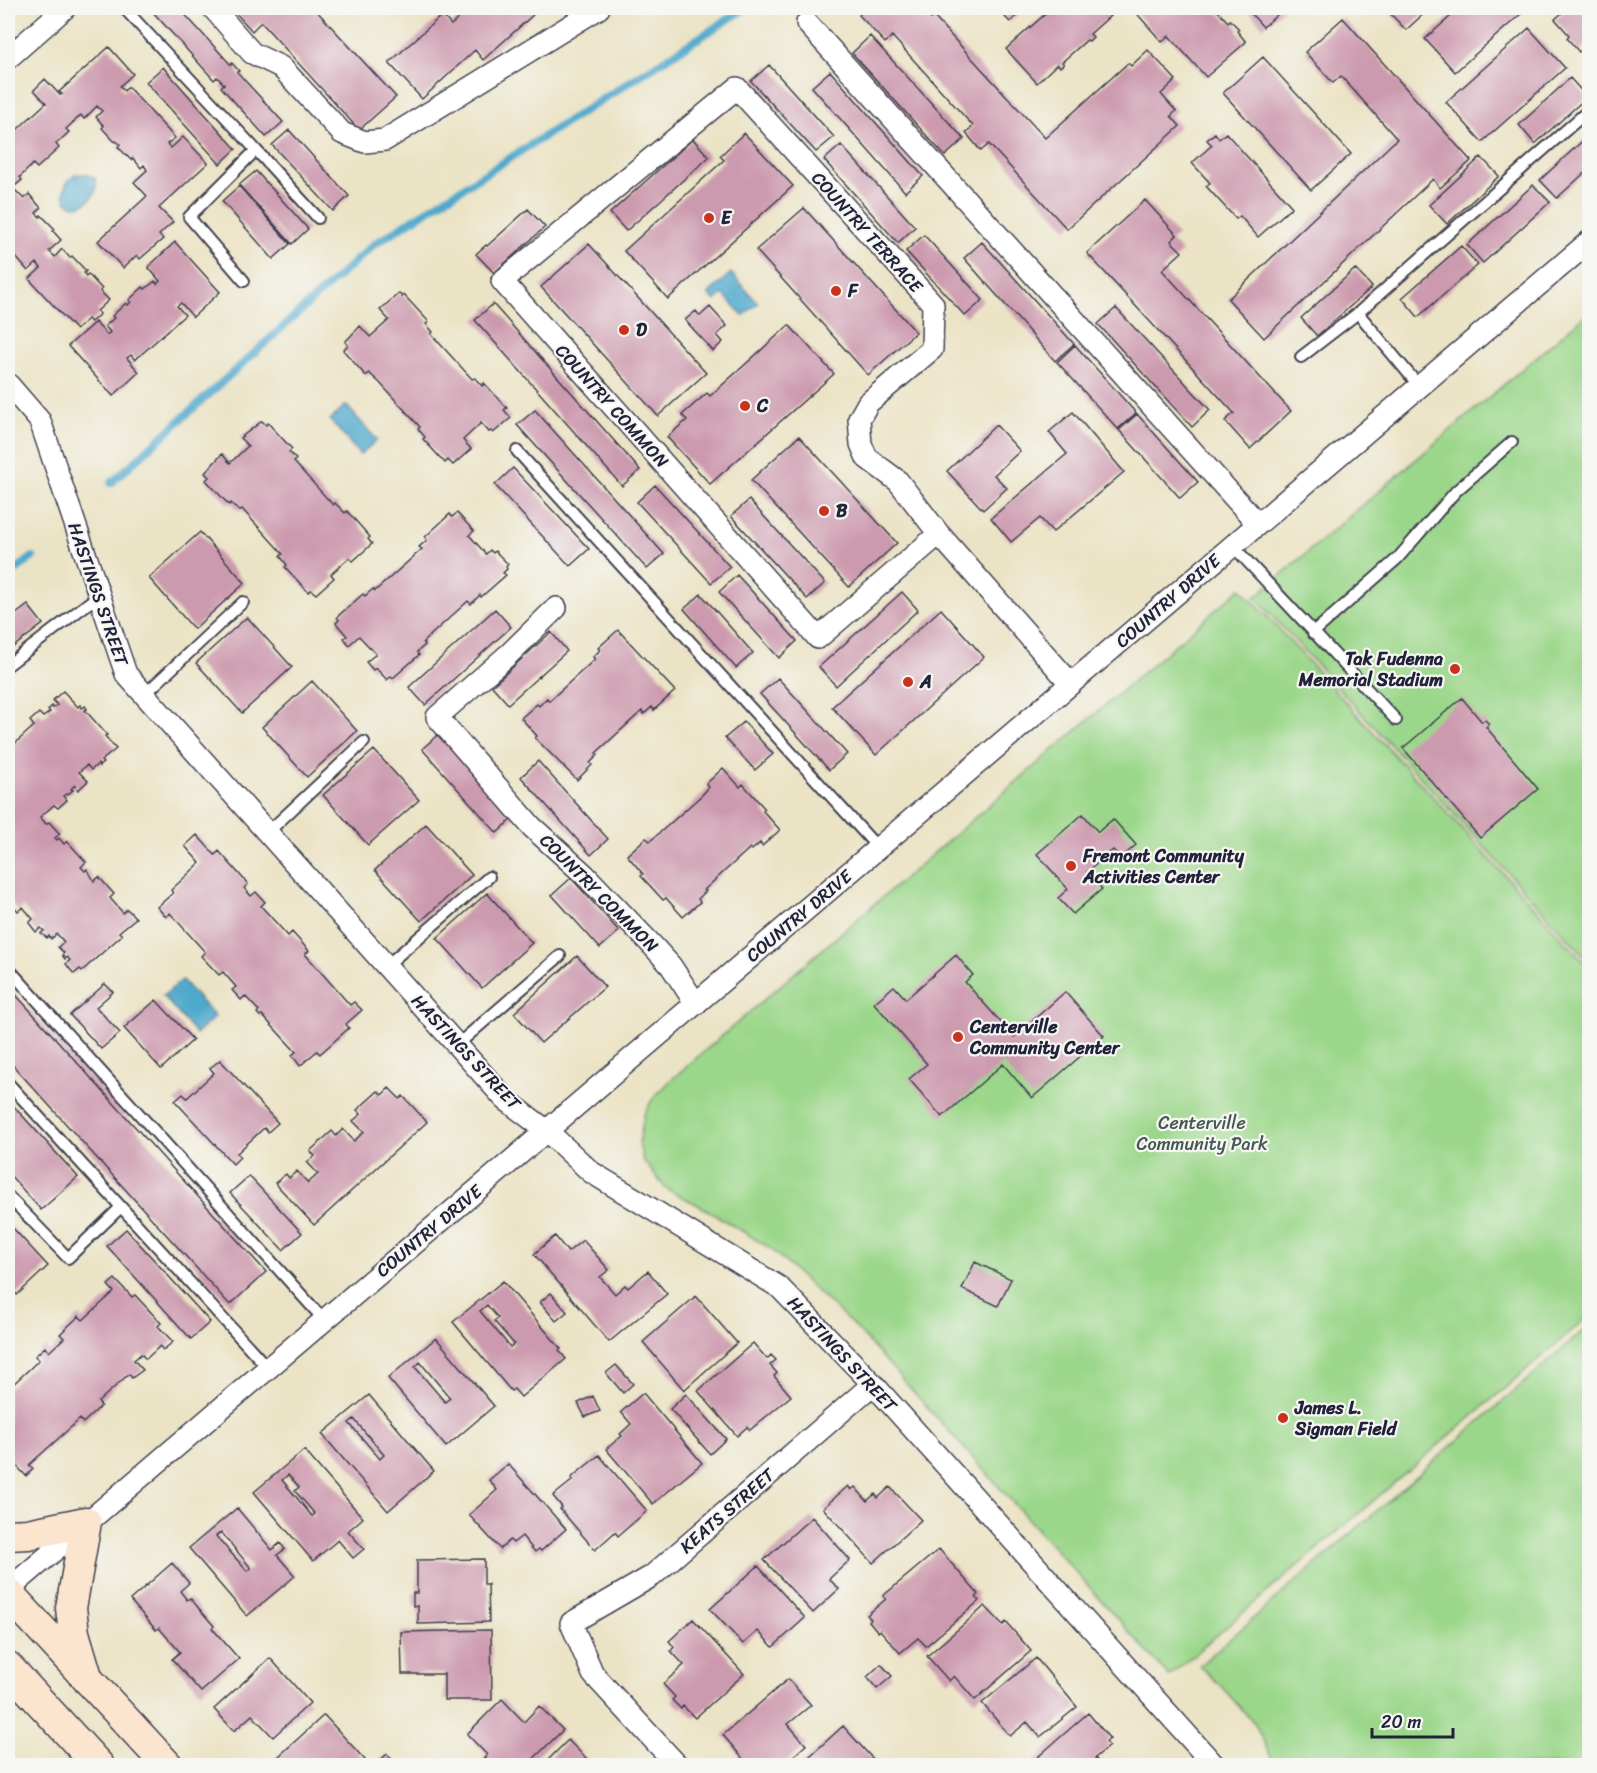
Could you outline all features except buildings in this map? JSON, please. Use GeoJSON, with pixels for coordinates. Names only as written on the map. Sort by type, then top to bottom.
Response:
{"type":"FeatureCollection","features":[{"type":"Feature","properties":{"kind":"main road"},"geometry":{"type":"LineString","coordinates":[[8,1535],[28,1534],[86,1522],[71,1608],[74,1633],[88,1680]]}},
{"type":"Feature","properties":{"kind":"main road"},"geometry":{"type":"LineString","coordinates":[[8,1591],[168,1766]]}},
{"type":"Feature","properties":{"kind":"main road"},"geometry":{"type":"LineString","coordinates":[[8,1667],[99,1766]]}},
{"type":"Feature","properties":{"kind":"main road"},"geometry":{"type":"LineString","coordinates":[[8,1697],[53,1716]]}},
{"type":"Feature","properties":{"kind":"street"},"geometry":{"type":"LineString","coordinates":[[8,58],[64,8]]}},
{"type":"Feature","properties":{"kind":"street"},"geometry":{"type":"LineString","coordinates":[[213,8],[252,53],[281,67],[342,133],[365,142],[386,140],[599,8]]}},
{"type":"Feature","properties":{"kind":"street"},"geometry":{"type":"LineString","coordinates":[[807,23],[1258,524]]}},
{"type":"Feature","properties":{"kind":"street","name":"COUNTRY COMMON"},"geometry":{"type":"LineString","coordinates":[[737,88],[502,281],[818,638],[939,534]]}},
{"type":"Feature","properties":{"kind":"street","name":"COUNTRY TERRACE"},"geometry":{"type":"LineString","coordinates":[[737,88],[933,304],[932,349],[868,403],[859,419],[861,444],[867,458],[898,482],[939,534],[1071,684]]}},
{"type":"Feature","properties":{"kind":"street","name":"COUNTRY DRIVE"},"geometry":{"type":"LineString","coordinates":[[8,1591],[86,1522],[1590,242]]}},
{"type":"Feature","properties":{"kind":"street","name":"HASTINGS STREET"},"geometry":{"type":"LineString","coordinates":[[8,384],[40,421],[126,674],[144,695],[505,1099],[547,1131],[591,1172],[779,1287],[873,1384],[1215,1766]]}},
{"type":"Feature","properties":{"kind":"street","name":"COUNTRY COMMON"},"geometry":{"type":"LineString","coordinates":[[556,608],[509,654],[437,717],[532,827],[585,875],[653,946],[671,966],[696,1004]]}},
{"type":"Feature","properties":{"kind":"street","name":"KEATS STREET"},"geometry":{"type":"LineString","coordinates":[[678,1766],[593,1674],[571,1623],[652,1576],[873,1384]]}},
{"type":"Feature","properties":{"kind":"lane"},"geometry":{"type":"LineString","coordinates":[[124,8],[318,218]]}},
{"type":"Feature","properties":{"kind":"lane"},"geometry":{"type":"LineString","coordinates":[[1301,357],[1358,313],[1590,109]]}},
{"type":"Feature","properties":{"kind":"lane"},"geometry":{"type":"LineString","coordinates":[[244,281],[189,217],[256,150]]}},
{"type":"Feature","properties":{"kind":"lane"},"geometry":{"type":"LineString","coordinates":[[1358,313],[1419,387]]}},
{"type":"Feature","properties":{"kind":"lane"},"geometry":{"type":"LineString","coordinates":[[1313,633],[1398,558],[1456,491],[1512,442]]}},
{"type":"Feature","properties":{"kind":"lane"},"geometry":{"type":"LineString","coordinates":[[517,451],[878,848]]}},
{"type":"Feature","properties":{"kind":"lane"},"geometry":{"type":"LineString","coordinates":[[1233,546],[1396,720]]}},
{"type":"Feature","properties":{"kind":"lane"},"geometry":{"type":"LineString","coordinates":[[8,665],[99,594]]}},
{"type":"Feature","properties":{"kind":"lane"},"geometry":{"type":"LineString","coordinates":[[144,695],[243,602]]}},
{"type":"Feature","properties":{"kind":"lane"},"geometry":{"type":"LineString","coordinates":[[267,833],[364,742]]}},
{"type":"Feature","properties":{"kind":"lane"},"geometry":{"type":"LineString","coordinates":[[386,966],[489,877]]}},
{"type":"Feature","properties":{"kind":"lane"},"geometry":{"type":"LineString","coordinates":[[457,1045],[560,956]]}},
{"type":"Feature","properties":{"kind":"lane"},"geometry":{"type":"LineString","coordinates":[[8,968],[324,1320]]}},
{"type":"Feature","properties":{"kind":"lane"},"geometry":{"type":"LineString","coordinates":[[8,1083],[268,1368]]}},
{"type":"Feature","properties":{"kind":"lane"},"geometry":{"type":"LineString","coordinates":[[8,1196],[68,1258],[121,1207]]}},
{"type":"Feature","properties":{"kind":"green space","name":"Tak Fudenna Memorial Stadium"},"geometry":{"type":"Polygon","coordinates":[[[1589,312],[1589,961],[1255,597],[1589,312]]]}},
{"type":"Feature","properties":{"kind":"green space","name":"Centerville Community Park"},"geometry":{"type":"Polygon","coordinates":[[[1241,588],[1589,967],[1589,1316],[1169,1676],[856,1328],[770,1248],[704,1208],[665,1188],[643,1160],[639,1143],[644,1115],[652,1100],[672,1079],[1241,588]]]}},
{"type":"Feature","properties":{"kind":"green space"},"geometry":{"type":"Polygon","coordinates":[[[1589,1326],[1589,1765],[1275,1765],[1255,1724],[1219,1684],[1199,1666],[1589,1326]]]}},
{"type":"Feature","properties":{"kind":"water"},"geometry":{"type":"Polygon","coordinates":[[[77,174],[86,174],[95,178],[96,189],[88,201],[73,206],[66,201],[65,189],[70,179],[77,174]]]}},
{"type":"Feature","properties":{"kind":"water"},"geometry":{"type":"Polygon","coordinates":[[[731,273],[758,303],[743,316],[723,294],[715,301],[708,294],[731,273]]]}},
{"type":"Feature","properties":{"kind":"water"},"geometry":{"type":"Polygon","coordinates":[[[346,405],[377,440],[360,455],[330,420],[346,405]]]}},
{"type":"Feature","properties":{"kind":"water"},"geometry":{"type":"Polygon","coordinates":[[[182,980],[215,1017],[196,1034],[163,996],[182,980]]]}},
{"type":"Feature","properties":{"kind":"waterway"},"geometry":{"type":"LineString","coordinates":[[111,483],[373,245],[746,8]]}},
{"type":"Feature","properties":{"kind":"waterway"},"geometry":{"type":"LineString","coordinates":[[8,576],[33,557]]}},
{"type":"Feature","properties":{"kind":"place","name":"E"},"geometry":{"type":"Point","coordinates":[709,218]}},
{"type":"Feature","properties":{"kind":"place","name":"F"},"geometry":{"type":"Point","coordinates":[836,291]}},
{"type":"Feature","properties":{"kind":"place","name":"D"},"geometry":{"type":"Point","coordinates":[624,330]}},
{"type":"Feature","properties":{"kind":"place","name":"C"},"geometry":{"type":"Point","coordinates":[745,406]}},
{"type":"Feature","properties":{"kind":"place","name":"B"},"geometry":{"type":"Point","coordinates":[824,511]}},
{"type":"Feature","properties":{"kind":"place","name":"Tak Fudenna Memorial Stadium"},"geometry":{"type":"Point","coordinates":[1455,669]}},
{"type":"Feature","properties":{"kind":"place","name":"A"},"geometry":{"type":"Point","coordinates":[908,682]}},
{"type":"Feature","properties":{"kind":"place","name":"Fremont Community Activities Center"},"geometry":{"type":"Point","coordinates":[1071,866]}},
{"type":"Feature","properties":{"kind":"place","name":"Centerville Community Center"},"geometry":{"type":"Point","coordinates":[958,1037]}},
{"type":"Feature","properties":{"kind":"place","name":"James L. Sigman Field"},"geometry":{"type":"Point","coordinates":[1283,1418]}}]}
